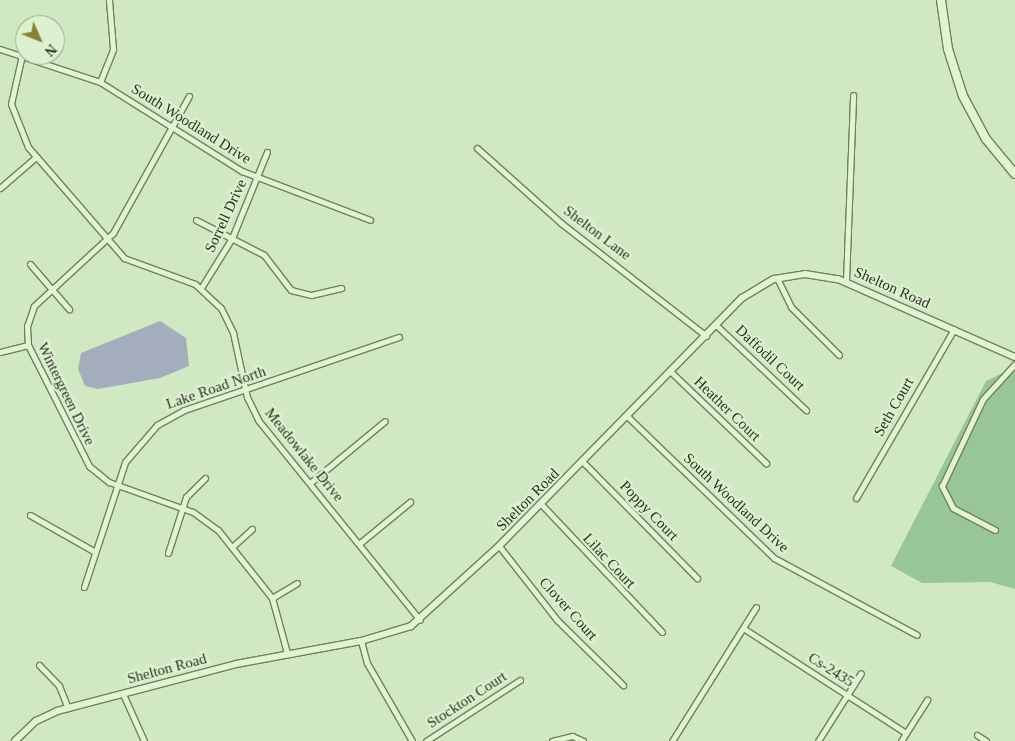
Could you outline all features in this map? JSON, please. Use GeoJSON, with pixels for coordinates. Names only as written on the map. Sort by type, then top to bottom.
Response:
{"type":"FeatureCollection","features":[{"type":"Feature","properties":{"kind":"main road"},"geometry":{"type":"LineString","coordinates":[[941,0],[950,61],[963,96],[986,139],[1015,174]]}},
{"type":"Feature","properties":{"kind":"street"},"geometry":{"type":"LineString","coordinates":[[100,82],[114,48],[108,0]]}},
{"type":"Feature","properties":{"kind":"street","name":"South Woodland Drive"},"geometry":{"type":"LineString","coordinates":[[0,49],[15,53]]}},
{"type":"Feature","properties":{"kind":"street"},"geometry":{"type":"LineString","coordinates":[[20,65],[11,104],[21,136],[36,157],[106,240],[136,266],[201,288]]}},
{"type":"Feature","properties":{"kind":"street","name":"South Woodland Drive"},"geometry":{"type":"LineString","coordinates":[[51,65],[100,82],[257,179],[370,220]]}},
{"type":"Feature","properties":{"kind":"street"},"geometry":{"type":"LineString","coordinates":[[846,281],[853,95]]}},
{"type":"Feature","properties":{"kind":"street","name":"Wintergreen Drive"},"geometry":{"type":"LineString","coordinates":[[188,96],[170,125],[125,214],[106,240],[50,288],[31,312],[28,345],[82,455],[94,471],[117,486],[182,507],[209,522],[232,547],[272,598],[286,653]]}},
{"type":"Feature","properties":{"kind":"street","name":"Shelton Lane"},"geometry":{"type":"LineString","coordinates":[[477,148],[562,223],[706,336]]}},
{"type":"Feature","properties":{"kind":"street","name":"Sorrell Drive"},"geometry":{"type":"LineString","coordinates":[[201,288],[232,238],[267,152]]}},
{"type":"Feature","properties":{"kind":"street"},"geometry":{"type":"LineString","coordinates":[[0,188],[36,157]]}},
{"type":"Feature","properties":{"kind":"street"},"geometry":{"type":"LineString","coordinates":[[196,220],[264,255],[291,290],[312,295],[341,288]]}},
{"type":"Feature","properties":{"kind":"street"},"geometry":{"type":"LineString","coordinates":[[30,264],[69,309]]}},
{"type":"Feature","properties":{"kind":"street","name":"Shelton Road"},"geometry":{"type":"LineString","coordinates":[[15,741],[36,721],[68,708],[286,653],[362,640],[420,620],[499,546],[750,292],[778,278],[806,274],[846,281],[1015,357]]}},
{"type":"Feature","properties":{"kind":"street"},"geometry":{"type":"LineString","coordinates":[[778,278],[791,306],[839,355]]}},
{"type":"Feature","properties":{"kind":"street","name":"Meadowlake Drive"},"geometry":{"type":"LineString","coordinates":[[201,288],[230,323],[245,391],[263,427],[360,543],[420,620]]}},
{"type":"Feature","properties":{"kind":"street","name":"Daffodil Court"},"geometry":{"type":"LineString","coordinates":[[716,325],[806,410]]}},
{"type":"Feature","properties":{"kind":"street","name":"Seth Court"},"geometry":{"type":"LineString","coordinates":[[856,498],[954,329]]}},
{"type":"Feature","properties":{"kind":"street","name":"Lake Road North"},"geometry":{"type":"LineString","coordinates":[[84,587],[117,486],[132,451],[157,425],[184,410],[245,391],[399,337]]}},
{"type":"Feature","properties":{"kind":"street"},"geometry":{"type":"LineString","coordinates":[[0,352],[28,345]]}},
{"type":"Feature","properties":{"kind":"street"},"geometry":{"type":"LineString","coordinates":[[995,530],[953,508],[942,486],[983,400],[1015,364]]}},
{"type":"Feature","properties":{"kind":"street","name":"Heather Court"},"geometry":{"type":"LineString","coordinates":[[672,372],[766,463]]}},
{"type":"Feature","properties":{"kind":"street","name":"South Woodland Drive"},"geometry":{"type":"LineString","coordinates":[[628,416],[774,558],[917,635]]}},
{"type":"Feature","properties":{"kind":"street"},"geometry":{"type":"LineString","coordinates":[[310,483],[386,421]]}},
{"type":"Feature","properties":{"kind":"street","name":"Poppy Court"},"geometry":{"type":"LineString","coordinates":[[583,462],[697,578]]}},
{"type":"Feature","properties":{"kind":"street"},"geometry":{"type":"LineString","coordinates":[[168,553],[182,507],[190,490],[205,478]]}},
{"type":"Feature","properties":{"kind":"street"},"geometry":{"type":"LineString","coordinates":[[360,543],[410,502]]}},
{"type":"Feature","properties":{"kind":"street","name":"Lilac Court"},"geometry":{"type":"LineString","coordinates":[[541,504],[662,632]]}},
{"type":"Feature","properties":{"kind":"street"},"geometry":{"type":"LineString","coordinates":[[30,515],[95,552]]}},
{"type":"Feature","properties":{"kind":"street"},"geometry":{"type":"LineString","coordinates":[[232,547],[252,529]]}},
{"type":"Feature","properties":{"kind":"street","name":"Clover Court"},"geometry":{"type":"LineString","coordinates":[[499,546],[557,620],[623,685]]}},
{"type":"Feature","properties":{"kind":"street"},"geometry":{"type":"LineString","coordinates":[[272,598],[297,583]]}},
{"type":"Feature","properties":{"kind":"street"},"geometry":{"type":"LineString","coordinates":[[672,741],[756,607]]}},
{"type":"Feature","properties":{"kind":"street","name":"Cs-2435"},"geometry":{"type":"LineString","coordinates":[[743,628],[906,733]]}},
{"type":"Feature","properties":{"kind":"street"},"geometry":{"type":"LineString","coordinates":[[362,640],[367,663],[412,741]]}},
{"type":"Feature","properties":{"kind":"street"},"geometry":{"type":"LineString","coordinates":[[39,665],[54,680],[68,708]]}},
{"type":"Feature","properties":{"kind":"street"},"geometry":{"type":"LineString","coordinates":[[818,741],[861,673]]}},
{"type":"Feature","properties":{"kind":"street","name":"Stockton Court"},"geometry":{"type":"LineString","coordinates":[[426,741],[520,680]]}},
{"type":"Feature","properties":{"kind":"street"},"geometry":{"type":"LineString","coordinates":[[124,694],[144,741]]}},
{"type":"Feature","properties":{"kind":"street"},"geometry":{"type":"LineString","coordinates":[[901,741],[927,700]]}},
{"type":"Feature","properties":{"kind":"street"},"geometry":{"type":"LineString","coordinates":[[977,735],[986,741]]}},
{"type":"Feature","properties":{"kind":"street"},"geometry":{"type":"LineString","coordinates":[[552,741],[572,736],[583,741]]}},
{"type":"Feature","properties":{"kind":"green space"},"geometry":{"type":"Polygon","coordinates":[[[1015,367],[1015,589],[990,582],[922,583],[891,566],[986,381],[1015,367]]]}},
{"type":"Feature","properties":{"kind":"water"},"geometry":{"type":"Polygon","coordinates":[[[160,321],[186,338],[189,366],[160,378],[98,389],[85,386],[78,369],[81,353],[160,321]]]}}]}
